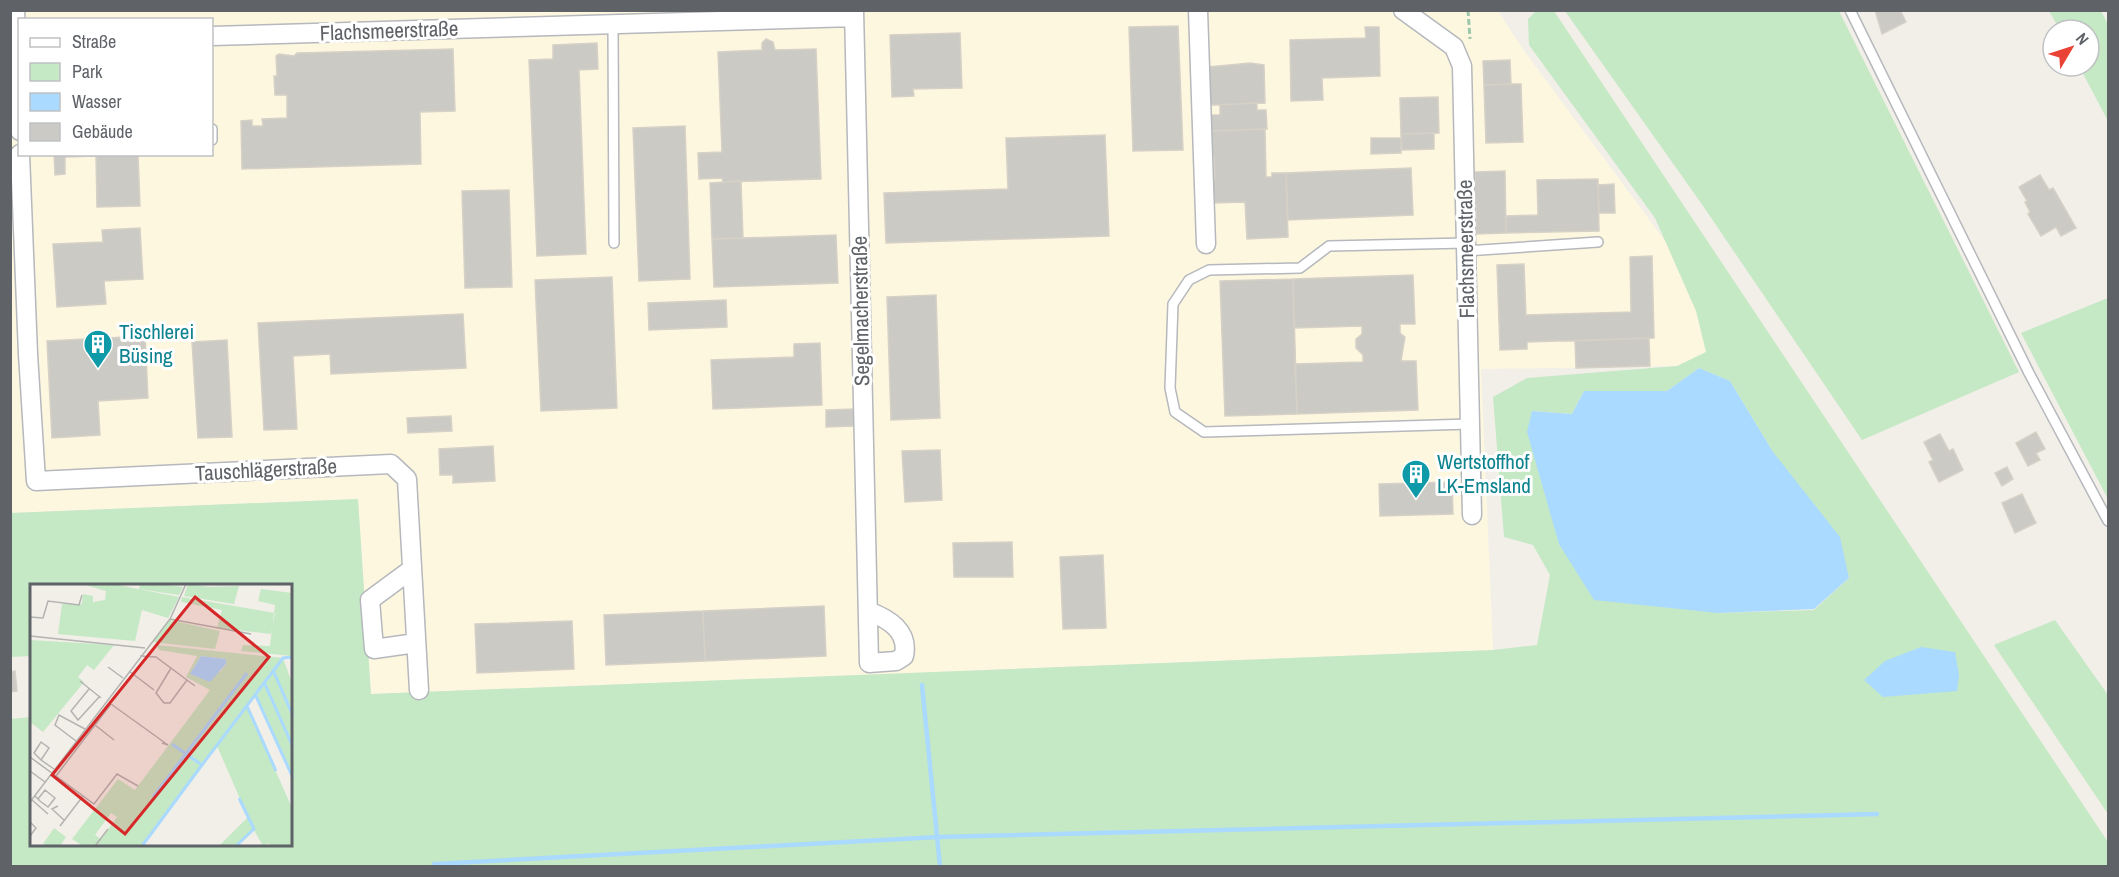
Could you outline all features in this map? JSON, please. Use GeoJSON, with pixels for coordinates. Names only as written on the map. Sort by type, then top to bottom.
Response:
{"type":"FeatureCollection","features":[{"type":"Feature","properties":{"kind":"street"},"geometry":{"type":"LineString","coordinates":[[15,10],[18,41]]}},
{"type":"Feature","properties":{"kind":"street"},"geometry":{"type":"LineString","coordinates":[[1198,10],[1206,244]]}},
{"type":"Feature","properties":{"kind":"street","name":"Flachsmeerstraße"},"geometry":{"type":"LineString","coordinates":[[1403,10],[1454,47],[1462,66],[1472,515]]}},
{"type":"Feature","properties":{"kind":"street","name":"Flachsmeerstraße"},"geometry":{"type":"LineString","coordinates":[[213,36],[854,14]]}},
{"type":"Feature","properties":{"kind":"street","name":"Segelmacherstraße"},"geometry":{"type":"LineString","coordinates":[[854,14],[868,611]]}},
{"type":"Feature","properties":{"kind":"street","name":"Tauschlägerstraße"},"geometry":{"type":"LineString","coordinates":[[20,156],[19,354],[36,481],[391,464],[407,478],[419,690]]}},
{"type":"Feature","properties":{"kind":"street"},"geometry":{"type":"LineString","coordinates":[[412,569],[370,600],[374,650],[416,643]]}},
{"type":"Feature","properties":{"kind":"lane"},"geometry":{"type":"LineString","coordinates":[[1850,10],[2029,373],[2109,521]]}},
{"type":"Feature","properties":{"kind":"lane"},"geometry":{"type":"LineString","coordinates":[[613,24],[614,243]]}},
{"type":"Feature","properties":{"kind":"lane"},"geometry":{"type":"LineString","coordinates":[[1470,424],[1204,432],[1175,411],[1170,388],[1173,304],[1189,280],[1209,270],[1300,268],[1329,246],[1466,247],[1598,242]]}},
{"type":"Feature","properties":{"kind":"shaded area"},"geometry":{"type":"Polygon","coordinates":[[[10,11],[1498,11],[1522,48],[1757,365],[1481,369],[1493,650],[371,694],[358,499],[11,513],[10,11]]]}},
{"type":"Feature","properties":{"kind":"green space"},"geometry":{"type":"Polygon","coordinates":[[[1536,11],[1554,11],[2108,842],[2108,866],[11,866],[11,719],[30,717],[30,847],[292,847],[292,584],[30,584],[30,656],[11,657],[10,513],[358,499],[371,694],[1493,650],[1537,645],[1550,575],[1533,545],[1504,537],[1493,397],[1527,378],[1677,366],[1706,352],[1696,311],[1655,218],[1529,45],[1528,19],[1536,11]],[[1699,368],[1667,391],[1584,391],[1572,414],[1532,411],[1718,613],[1814,610],[1849,578],[1730,381],[1699,368]]]}},
{"type":"Feature","properties":{"kind":"green space"},"geometry":{"type":"Polygon","coordinates":[[[1565,11],[1839,11],[2019,372],[1862,440],[1701,203],[1565,11]]]}},
{"type":"Feature","properties":{"kind":"green space"},"geometry":{"type":"Polygon","coordinates":[[[2049,11],[2101,11],[2108,24],[2108,121],[2085,78],[2101,78],[2101,18],[2053,18],[2049,11]]]}},
{"type":"Feature","properties":{"kind":"green space"},"geometry":{"type":"Polygon","coordinates":[[[2108,298],[2108,499],[2021,333],[2108,298]]]}},
{"type":"Feature","properties":{"kind":"green space"},"geometry":{"type":"Polygon","coordinates":[[[2055,620],[2108,695],[2108,814],[1994,645],[2055,620]]]}},
{"type":"Feature","properties":{"kind":"water"},"geometry":{"type":"Polygon","coordinates":[[[1699,368],[1730,381],[1773,452],[1840,537],[1849,578],[1814,609],[1718,613],[1594,600],[1559,544],[1527,432],[1532,411],[1572,414],[1584,391],[1667,391],[1699,368]]]}},
{"type":"Feature","properties":{"kind":"water"},"geometry":{"type":"Polygon","coordinates":[[[1921,647],[1955,652],[1959,675],[1957,691],[1883,697],[1864,680],[1885,661],[1921,647]]]}},
{"type":"Feature","properties":{"kind":"building"},"geometry":{"type":"Polygon","coordinates":[[[1875,10],[1900,10],[1906,22],[1882,34],[1875,10]]]}},
{"type":"Feature","properties":{"kind":"building"},"geometry":{"type":"Polygon","coordinates":[[[1178,26],[1183,150],[1133,151],[1129,27],[1178,26]]]}},
{"type":"Feature","properties":{"kind":"building"},"geometry":{"type":"Polygon","coordinates":[[[1365,27],[1379,27],[1380,76],[1322,78],[1323,100],[1291,101],[1290,40],[1366,38],[1365,27]]]}},
{"type":"Feature","properties":{"kind":"building"},"geometry":{"type":"Polygon","coordinates":[[[960,33],[962,88],[913,89],[914,96],[892,97],[890,35],[960,33]]]}},
{"type":"Feature","properties":{"kind":"building"},"geometry":{"type":"Polygon","coordinates":[[[766,39],[773,42],[775,50],[816,49],[821,179],[723,182],[722,178],[699,179],[698,153],[722,152],[718,52],[762,50],[762,43],[766,39]]]}},
{"type":"Feature","properties":{"kind":"building"},"geometry":{"type":"Polygon","coordinates":[[[597,43],[598,69],[579,70],[586,254],[537,256],[529,60],[553,59],[553,45],[597,43]]]}},
{"type":"Feature","properties":{"kind":"building"},"geometry":{"type":"Polygon","coordinates":[[[453,49],[455,111],[420,112],[421,164],[242,169],[241,121],[252,120],[252,126],[263,126],[262,119],[287,118],[287,95],[275,95],[274,76],[277,76],[276,56],[279,54],[294,56],[297,53],[453,49]]]}},
{"type":"Feature","properties":{"kind":"building"},"geometry":{"type":"Polygon","coordinates":[[[1510,60],[1511,84],[1484,85],[1483,61],[1510,60]]]}},
{"type":"Feature","properties":{"kind":"building"},"geometry":{"type":"Polygon","coordinates":[[[1250,63],[1264,65],[1265,103],[1209,105],[1208,67],[1250,63]]]}},
{"type":"Feature","properties":{"kind":"building"},"geometry":{"type":"Polygon","coordinates":[[[1521,84],[1523,142],[1486,143],[1484,85],[1521,84]]]}},
{"type":"Feature","properties":{"kind":"building"},"geometry":{"type":"Polygon","coordinates":[[[1438,97],[1439,133],[1401,134],[1400,98],[1438,97]]]}},
{"type":"Feature","properties":{"kind":"building"},"geometry":{"type":"Polygon","coordinates":[[[1257,103],[1257,110],[1266,110],[1267,129],[1211,131],[1211,115],[1220,115],[1220,105],[1257,103]]]}},
{"type":"Feature","properties":{"kind":"building"},"geometry":{"type":"Polygon","coordinates":[[[685,126],[690,279],[639,281],[633,128],[685,126]]]}},
{"type":"Feature","properties":{"kind":"building"},"geometry":{"type":"Polygon","coordinates":[[[1265,129],[1266,177],[1272,177],[1272,173],[1286,173],[1288,237],[1247,239],[1245,202],[1212,203],[1211,179],[1215,179],[1214,156],[1209,157],[1209,131],[1265,129]]]}},
{"type":"Feature","properties":{"kind":"building"},"geometry":{"type":"Polygon","coordinates":[[[1434,133],[1434,149],[1402,150],[1401,134],[1434,133]]]}},
{"type":"Feature","properties":{"kind":"building"},"geometry":{"type":"Polygon","coordinates":[[[1105,135],[1109,236],[886,243],[884,193],[1008,189],[1006,138],[1105,135]]]}},
{"type":"Feature","properties":{"kind":"building"},"geometry":{"type":"Polygon","coordinates":[[[1371,138],[1401,138],[1401,153],[1371,154],[1371,138]]]}},
{"type":"Feature","properties":{"kind":"building"},"geometry":{"type":"Polygon","coordinates":[[[54,156],[96,156],[65,157],[65,174],[55,175],[54,156]]]}},
{"type":"Feature","properties":{"kind":"building"},"geometry":{"type":"Polygon","coordinates":[[[96,156],[138,156],[140,206],[97,207],[96,156]]]}},
{"type":"Feature","properties":{"kind":"building"},"geometry":{"type":"Polygon","coordinates":[[[1411,168],[1413,215],[1288,220],[1286,173],[1411,168]]]}},
{"type":"Feature","properties":{"kind":"building"},"geometry":{"type":"Polygon","coordinates":[[[1505,171],[1506,233],[1476,234],[1476,205],[1471,205],[1471,193],[1475,193],[1475,172],[1505,171]]]}},
{"type":"Feature","properties":{"kind":"building"},"geometry":{"type":"Polygon","coordinates":[[[2040,175],[2049,190],[2053,188],[2076,228],[2061,236],[2056,227],[2041,236],[2028,214],[2030,212],[2025,202],[2027,201],[2019,187],[2040,175]]]}},
{"type":"Feature","properties":{"kind":"building"},"geometry":{"type":"Polygon","coordinates":[[[1598,179],[1599,231],[1506,233],[1506,216],[1538,215],[1537,180],[1598,179]]]}},
{"type":"Feature","properties":{"kind":"building"},"geometry":{"type":"Polygon","coordinates":[[[741,181],[743,238],[712,239],[710,183],[741,181]]]}},
{"type":"Feature","properties":{"kind":"building"},"geometry":{"type":"Polygon","coordinates":[[[1614,184],[1615,213],[1599,213],[1598,185],[1614,184]]]}},
{"type":"Feature","properties":{"kind":"building"},"geometry":{"type":"Polygon","coordinates":[[[509,190],[512,287],[465,288],[462,191],[509,190]]]}},
{"type":"Feature","properties":{"kind":"building"},"geometry":{"type":"Polygon","coordinates":[[[140,228],[143,279],[104,281],[106,304],[57,307],[53,244],[103,242],[102,230],[140,228]]]}},
{"type":"Feature","properties":{"kind":"building"},"geometry":{"type":"Polygon","coordinates":[[[836,235],[838,283],[714,287],[712,239],[836,235]]]}},
{"type":"Feature","properties":{"kind":"building"},"geometry":{"type":"Polygon","coordinates":[[[1652,256],[1654,338],[1527,342],[1527,349],[1500,350],[1497,265],[1524,264],[1526,315],[1631,312],[1630,257],[1652,256]]]}},
{"type":"Feature","properties":{"kind":"building"},"geometry":{"type":"Polygon","coordinates":[[[1413,275],[1415,324],[1400,324],[1400,333],[1405,337],[1401,361],[1416,361],[1418,410],[1297,414],[1295,364],[1363,362],[1363,355],[1356,348],[1356,339],[1362,334],[1362,326],[1294,328],[1293,279],[1413,275]]]}},
{"type":"Feature","properties":{"kind":"building"},"geometry":{"type":"Polygon","coordinates":[[[612,277],[617,408],[541,411],[535,280],[612,277]]]}},
{"type":"Feature","properties":{"kind":"building"},"geometry":{"type":"Polygon","coordinates":[[[1293,279],[1297,414],[1225,416],[1220,281],[1293,279]]]}},
{"type":"Feature","properties":{"kind":"building"},"geometry":{"type":"Polygon","coordinates":[[[936,295],[940,418],[891,420],[887,297],[936,295]]]}},
{"type":"Feature","properties":{"kind":"building"},"geometry":{"type":"Polygon","coordinates":[[[726,300],[727,327],[649,330],[648,303],[726,300]]]}},
{"type":"Feature","properties":{"kind":"building"},"geometry":{"type":"Polygon","coordinates":[[[463,314],[466,368],[331,374],[330,354],[293,356],[297,429],[264,430],[258,323],[463,314]]]}},
{"type":"Feature","properties":{"kind":"building","name":"Tischlerei Büsing"},"geometry":{"type":"Polygon","coordinates":[[[145,336],[148,398],[98,401],[100,435],[52,438],[47,341],[145,336]]]}},
{"type":"Feature","properties":{"kind":"building"},"geometry":{"type":"Polygon","coordinates":[[[1649,338],[1650,366],[1576,368],[1575,341],[1649,338]]]}},
{"type":"Feature","properties":{"kind":"building"},"geometry":{"type":"Polygon","coordinates":[[[227,340],[232,437],[198,438],[192,342],[227,340]]]}},
{"type":"Feature","properties":{"kind":"building"},"geometry":{"type":"Polygon","coordinates":[[[820,343],[822,405],[713,409],[711,360],[794,357],[794,344],[820,343]]]}},
{"type":"Feature","properties":{"kind":"building"},"geometry":{"type":"Polygon","coordinates":[[[855,409],[855,426],[826,427],[826,410],[855,409]]]}},
{"type":"Feature","properties":{"kind":"building"},"geometry":{"type":"Polygon","coordinates":[[[451,416],[452,431],[408,433],[407,418],[451,416]]]}},
{"type":"Feature","properties":{"kind":"building"},"geometry":{"type":"Polygon","coordinates":[[[2036,432],[2045,449],[2036,453],[2040,460],[2028,466],[2016,443],[2036,432]]]}},
{"type":"Feature","properties":{"kind":"building"},"geometry":{"type":"Polygon","coordinates":[[[1940,434],[1949,451],[1953,449],[1963,470],[1939,482],[1929,462],[1933,460],[1924,442],[1940,434]]]}},
{"type":"Feature","properties":{"kind":"building"},"geometry":{"type":"Polygon","coordinates":[[[493,446],[495,481],[453,483],[453,475],[440,475],[439,449],[493,446]]]}},
{"type":"Feature","properties":{"kind":"building"},"geometry":{"type":"Polygon","coordinates":[[[940,450],[942,500],[905,502],[902,451],[940,450]]]}},
{"type":"Feature","properties":{"kind":"building"},"geometry":{"type":"Polygon","coordinates":[[[2007,467],[2013,479],[2002,486],[1995,473],[2007,467]]]}},
{"type":"Feature","properties":{"kind":"building","name":"Wertstoffhof LK-Emsland"},"geometry":{"type":"Polygon","coordinates":[[[1452,482],[1453,514],[1380,516],[1379,484],[1452,482]]]}},
{"type":"Feature","properties":{"kind":"building"},"geometry":{"type":"Polygon","coordinates":[[[2022,494],[2036,523],[2015,533],[2002,503],[2022,494]]]}},
{"type":"Feature","properties":{"kind":"building"},"geometry":{"type":"Polygon","coordinates":[[[1012,542],[1013,577],[954,577],[953,543],[1012,542]]]}},
{"type":"Feature","properties":{"kind":"building"},"geometry":{"type":"Polygon","coordinates":[[[1103,555],[1106,628],[1063,629],[1060,557],[1103,555]]]}},
{"type":"Feature","properties":{"kind":"building"},"geometry":{"type":"Polygon","coordinates":[[[824,606],[826,656],[705,661],[703,611],[824,606]]]}},
{"type":"Feature","properties":{"kind":"building"},"geometry":{"type":"Polygon","coordinates":[[[703,611],[705,661],[606,665],[604,615],[703,611]]]}},
{"type":"Feature","properties":{"kind":"building"},"geometry":{"type":"Polygon","coordinates":[[[572,621],[574,669],[477,673],[475,624],[572,621]]]}},
{"type":"Feature","properties":{"kind":"building"},"geometry":{"type":"Polygon","coordinates":[[[15,671],[17,691],[10,692],[10,672],[15,671]]]}},
{"type":"Feature","properties":{"kind":"waterway"},"geometry":{"type":"LineString","coordinates":[[922,685],[940,866]]}},
{"type":"Feature","properties":{"kind":"waterway"},"geometry":{"type":"LineString","coordinates":[[434,864],[938,837],[1877,814]]}},
{"type":"Feature","properties":{"kind":"place","name":"Tischlerei Büsing"},"geometry":{"type":"Point","coordinates":[98,370]}},
{"type":"Feature","properties":{"kind":"place","name":"Wertstoffhof LK-Emsland"},"geometry":{"type":"Point","coordinates":[1416,500]}}]}
